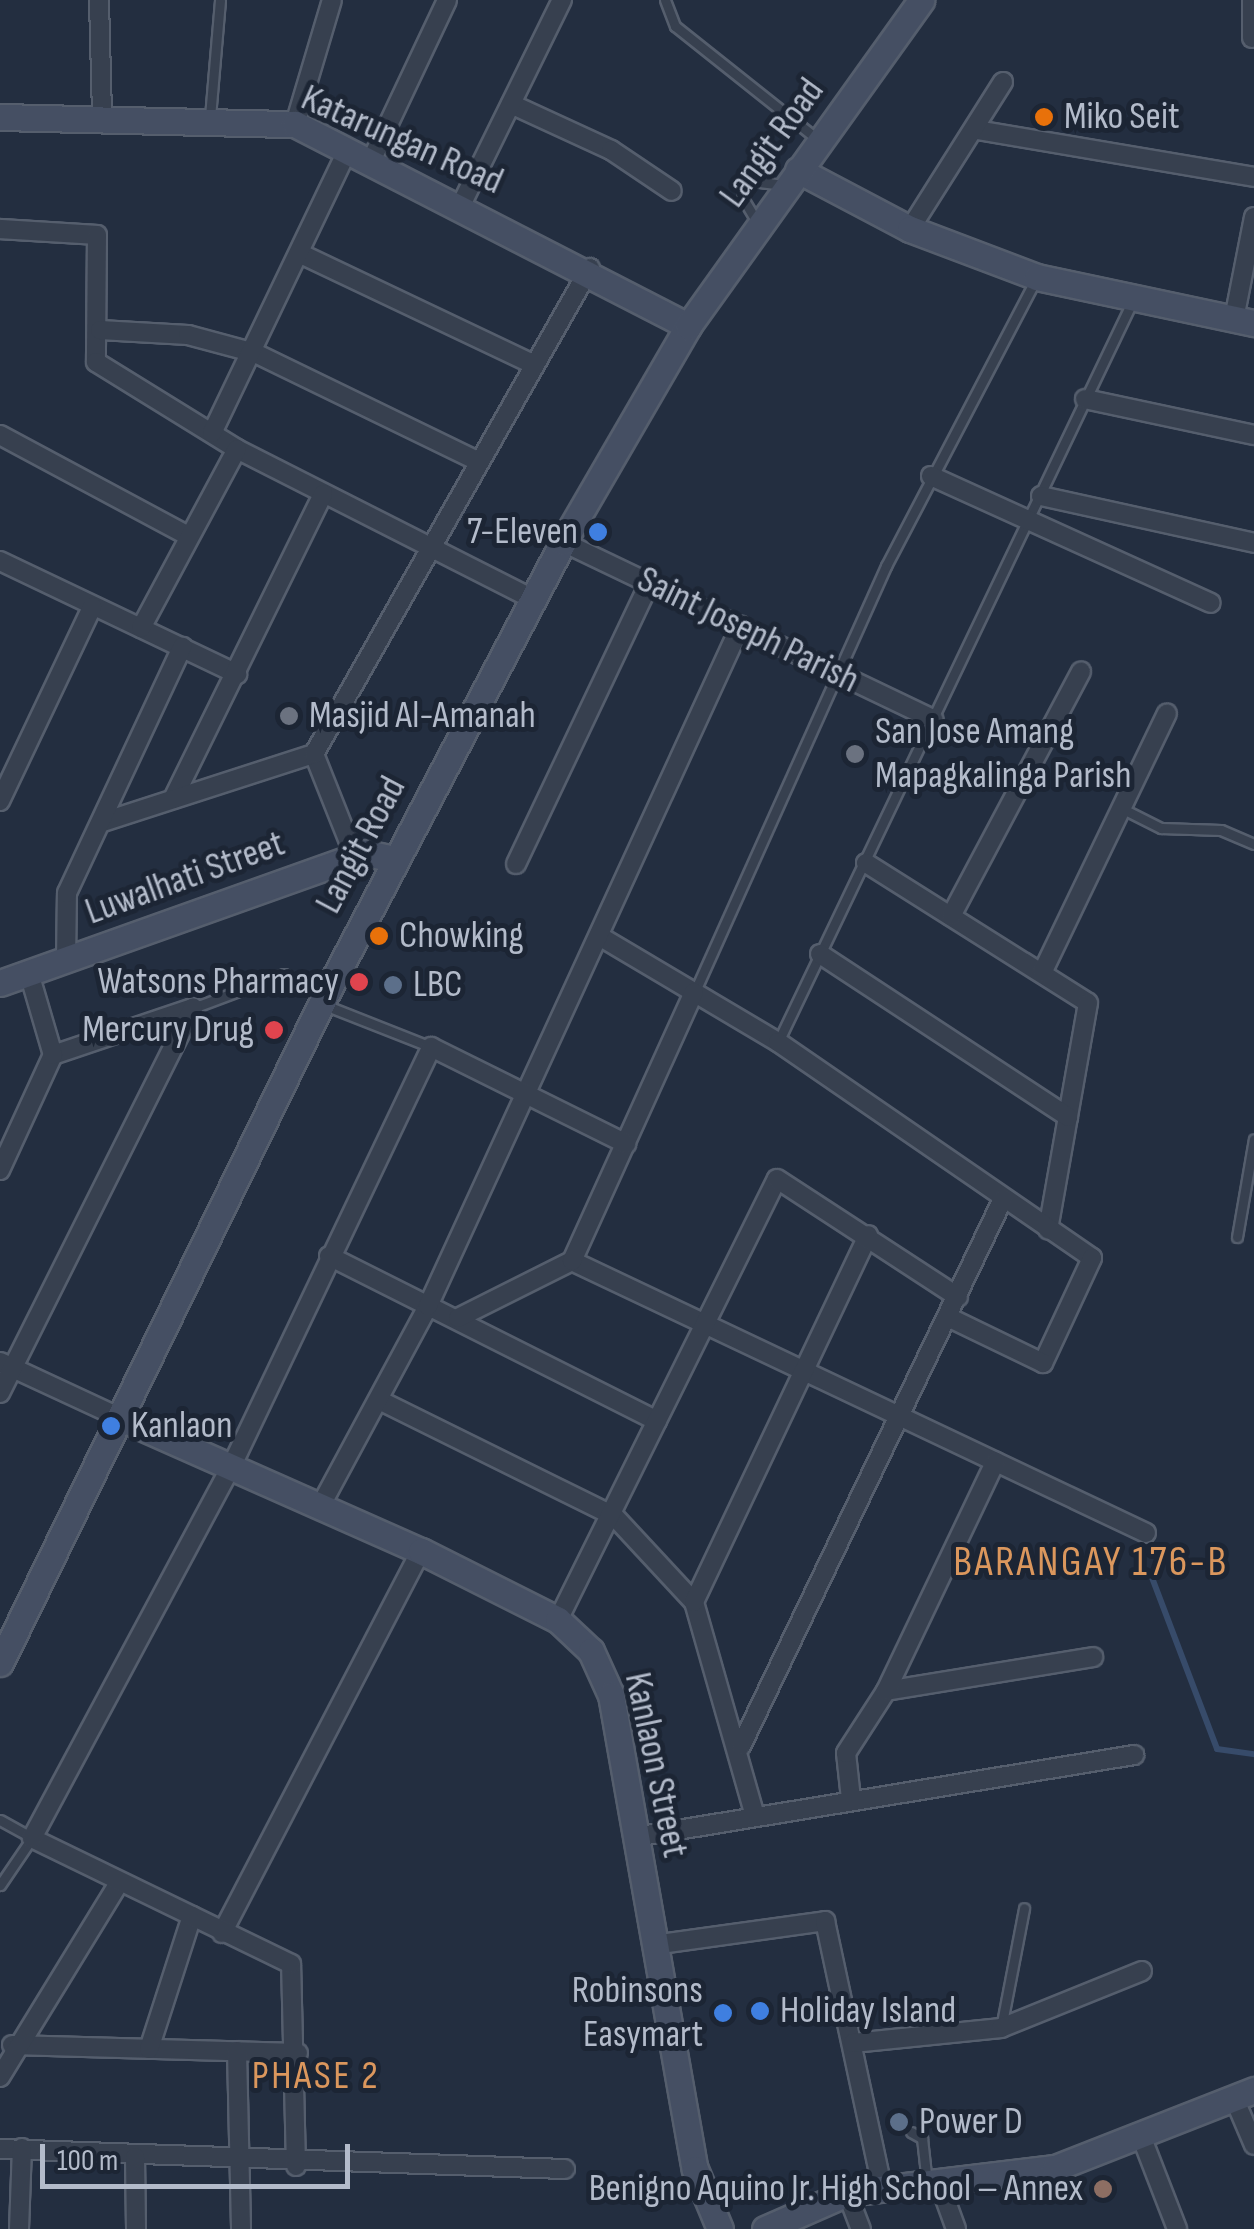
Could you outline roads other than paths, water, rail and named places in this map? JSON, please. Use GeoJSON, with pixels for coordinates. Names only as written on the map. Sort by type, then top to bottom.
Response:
{"type":"FeatureCollection","features":[{"type":"Feature","properties":{"kind":"street"},"geometry":{"type":"LineString","coordinates":[[99,0],[102,116]]}},
{"type":"Feature","properties":{"kind":"street"},"geometry":{"type":"LineString","coordinates":[[295,124],[332,0]]}},
{"type":"Feature","properties":{"kind":"street"},"geometry":{"type":"LineString","coordinates":[[212,432],[302,254],[447,0]]}},
{"type":"Feature","properties":{"kind":"street"},"geometry":{"type":"LineString","coordinates":[[461,205],[562,0]]}},
{"type":"Feature","properties":{"kind":"street"},"geometry":{"type":"LineString","coordinates":[[1252,0],[1252,38]]}},
{"type":"Feature","properties":{"kind":"street","name":"Langit Road"},"geometry":{"type":"LineString","coordinates":[[0,1663],[125,1420],[324,999],[562,542],[688,326],[912,3]]}},
{"type":"Feature","properties":{"kind":"street"},"geometry":{"type":"LineString","coordinates":[[910,229],[977,130],[1003,82]]}},
{"type":"Feature","properties":{"kind":"street"},"geometry":{"type":"LineString","coordinates":[[511,104],[611,150],[672,191]]}},
{"type":"Feature","properties":{"kind":"street","name":"Katarungan Road"},"geometry":{"type":"LineString","coordinates":[[0,117],[102,116],[295,124],[590,268],[688,326]]}},
{"type":"Feature","properties":{"kind":"street"},"geometry":{"type":"LineString","coordinates":[[977,130],[1254,177]]}},
{"type":"Feature","properties":{"kind":"street"},"geometry":{"type":"LineString","coordinates":[[792,178],[910,229],[1037,277],[1244,321],[1254,217]]}},
{"type":"Feature","properties":{"kind":"street"},"geometry":{"type":"LineString","coordinates":[[0,229],[98,235],[100,330],[96,362],[237,448],[323,494],[428,541],[532,598]]}},
{"type":"Feature","properties":{"kind":"street"},"geometry":{"type":"LineString","coordinates":[[302,254],[531,363]]}},
{"type":"Feature","properties":{"kind":"street"},"geometry":{"type":"LineString","coordinates":[[103,822],[314,754],[428,541],[590,268]]}},
{"type":"Feature","properties":{"kind":"street"},"geometry":{"type":"LineString","coordinates":[[100,330],[188,336],[255,353],[475,460]]}},
{"type":"Feature","properties":{"kind":"street"},"geometry":{"type":"LineString","coordinates":[[1086,399],[1254,434]]}},
{"type":"Feature","properties":{"kind":"street"},"geometry":{"type":"LineString","coordinates":[[0,435],[188,536]]}},
{"type":"Feature","properties":{"kind":"street"},"geometry":{"type":"LineString","coordinates":[[141,628],[237,448]]}},
{"type":"Feature","properties":{"kind":"street"},"geometry":{"type":"LineString","coordinates":[[931,476],[1212,603]]}},
{"type":"Feature","properties":{"kind":"street"},"geometry":{"type":"LineString","coordinates":[[172,799],[323,494]]}},
{"type":"Feature","properties":{"kind":"street"},"geometry":{"type":"LineString","coordinates":[[1041,496],[1254,543]]}},
{"type":"Feature","properties":{"kind":"street","name":"Saint Joseph Parish"},"geometry":{"type":"LineString","coordinates":[[562,542],[934,720]]}},
{"type":"Feature","properties":{"kind":"street"},"geometry":{"type":"LineString","coordinates":[[0,561],[237,674]]}},
{"type":"Feature","properties":{"kind":"street"},"geometry":{"type":"LineString","coordinates":[[516,864],[650,582]]}},
{"type":"Feature","properties":{"kind":"street"},"geometry":{"type":"LineString","coordinates":[[0,801],[92,608]]}},
{"type":"Feature","properties":{"kind":"street"},"geometry":{"type":"LineString","coordinates":[[322,1505],[381,1401],[428,1306],[522,1090],[601,937],[740,624]]}},
{"type":"Feature","properties":{"kind":"street"},"geometry":{"type":"LineString","coordinates":[[66,961],[64,904],[182,647]]}},
{"type":"Feature","properties":{"kind":"street"},"geometry":{"type":"LineString","coordinates":[[952,916],[1082,671]]}},
{"type":"Feature","properties":{"kind":"street"},"geometry":{"type":"LineString","coordinates":[[1042,973],[1167,713]]}},
{"type":"Feature","properties":{"kind":"street"},"geometry":{"type":"LineString","coordinates":[[314,754],[355,857]]}},
{"type":"Feature","properties":{"kind":"street","name":"Luwalhati Street"},"geometry":{"type":"LineString","coordinates":[[0,983],[355,857],[395,859]]}},
{"type":"Feature","properties":{"kind":"street"},"geometry":{"type":"LineString","coordinates":[[866,863],[1088,1003],[1048,1229]]}},
{"type":"Feature","properties":{"kind":"street"},"geometry":{"type":"LineString","coordinates":[[601,937],[778,1042],[1092,1258],[1042,1363],[948,1317]]}},
{"type":"Feature","properties":{"kind":"street"},"geometry":{"type":"LineString","coordinates":[[820,954],[1068,1117]]}},
{"type":"Feature","properties":{"kind":"street"},"geometry":{"type":"LineString","coordinates":[[0,1170],[54,1055],[29,973]]}},
{"type":"Feature","properties":{"kind":"street"},"geometry":{"type":"LineString","coordinates":[[458,1318],[572,1261],[694,992]]}},
{"type":"Feature","properties":{"kind":"street"},"geometry":{"type":"LineString","coordinates":[[54,1055],[193,1008]]}},
{"type":"Feature","properties":{"kind":"street"},"geometry":{"type":"LineString","coordinates":[[0,1393],[7,1365],[193,1008]]}},
{"type":"Feature","properties":{"kind":"street"},"geometry":{"type":"LineString","coordinates":[[296,2166],[298,2053],[294,1969],[32,1838],[233,1463],[431,1047],[626,1144]]}},
{"type":"Feature","properties":{"kind":"street"},"geometry":{"type":"LineString","coordinates":[[558,1620],[709,1326],[777,1178],[958,1296]]}},
{"type":"Feature","properties":{"kind":"street"},"geometry":{"type":"LineString","coordinates":[[741,1746],[1003,1199]]}},
{"type":"Feature","properties":{"kind":"street"},"geometry":{"type":"LineString","coordinates":[[694,1602],[868,1235]]}},
{"type":"Feature","properties":{"kind":"street"},"geometry":{"type":"LineString","coordinates":[[329,1256],[658,1420]]}},
{"type":"Feature","properties":{"kind":"street"},"geometry":{"type":"LineString","coordinates":[[572,1261],[1146,1534]]}},
{"type":"Feature","properties":{"kind":"street"},"geometry":{"type":"LineString","coordinates":[[7,1365],[125,1420]]}},
{"type":"Feature","properties":{"kind":"street"},"geometry":{"type":"LineString","coordinates":[[381,1401],[614,1516],[694,1602],[741,1746],[755,1816]]}},
{"type":"Feature","properties":{"kind":"street","name":"Kanlaon Street"},"geometry":{"type":"LineString","coordinates":[[125,1420],[233,1463],[421,1551],[558,1620],[591,1651],[611,1694],[695,2170],[720,2229]]}},
{"type":"Feature","properties":{"kind":"street"},"geometry":{"type":"LineString","coordinates":[[851,1799],[846,1753],[886,1691],[994,1462]]}},
{"type":"Feature","properties":{"kind":"street"},"geometry":{"type":"LineString","coordinates":[[222,1932],[421,1551]]}},
{"type":"Feature","properties":{"kind":"street"},"geometry":{"type":"LineString","coordinates":[[886,1691],[1094,1658]]}},
{"type":"Feature","properties":{"kind":"street"},"geometry":{"type":"LineString","coordinates":[[636,1837],[1134,1755]]}},
{"type":"Feature","properties":{"kind":"street"},"geometry":{"type":"LineString","coordinates":[[0,2077],[12,2045],[119,1884]]}},
{"type":"Feature","properties":{"kind":"street"},"geometry":{"type":"LineString","coordinates":[[149,2048],[192,1916]]}},
{"type":"Feature","properties":{"kind":"street"},"geometry":{"type":"LineString","coordinates":[[653,1945],[824,1921],[853,2043],[881,2136],[882,2188]]}},
{"type":"Feature","properties":{"kind":"street"},"geometry":{"type":"LineString","coordinates":[[853,2043],[1001,2028],[1142,1971]]}},
{"type":"Feature","properties":{"kind":"street"},"geometry":{"type":"LineString","coordinates":[[12,2045],[298,2053]]}},
{"type":"Feature","properties":{"kind":"street"},"geometry":{"type":"LineString","coordinates":[[237,2052],[236,2163],[241,2229]]}},
{"type":"Feature","properties":{"kind":"street"},"geometry":{"type":"LineString","coordinates":[[765,2229],[848,2192],[1055,2168],[1244,2094],[1254,2145]]}},
{"type":"Feature","properties":{"kind":"street"},"geometry":{"type":"LineString","coordinates":[[1141,2136],[1177,2229]]}},
{"type":"Feature","properties":{"kind":"street"},"geometry":{"type":"LineString","coordinates":[[0,2150],[22,2148],[296,2166],[565,2169]]}},
{"type":"Feature","properties":{"kind":"street"},"geometry":{"type":"LineString","coordinates":[[20,2229],[22,2148]]}},
{"type":"Feature","properties":{"kind":"street"},"geometry":{"type":"LineString","coordinates":[[135,2157],[136,2229]]}},
{"type":"Feature","properties":{"kind":"street"},"geometry":{"type":"LineString","coordinates":[[934,2185],[956,2229]]}},
{"type":"Feature","properties":{"kind":"street"},"geometry":{"type":"LineString","coordinates":[[848,2192],[861,2229]]}},
{"type":"Feature","properties":{"kind":"lane"},"geometry":{"type":"LineString","coordinates":[[210,120],[220,0]]}},
{"type":"Feature","properties":{"kind":"lane"},"geometry":{"type":"LineString","coordinates":[[665,0],[675,26],[819,140]]}},
{"type":"Feature","properties":{"kind":"lane"},"geometry":{"type":"LineString","coordinates":[[751,182],[758,175],[792,178]]}},
{"type":"Feature","properties":{"kind":"lane"},"geometry":{"type":"LineString","coordinates":[[742,197],[759,225]]}},
{"type":"Feature","properties":{"kind":"lane"},"geometry":{"type":"LineString","coordinates":[[694,992],[836,672],[931,476],[1037,277]]}},
{"type":"Feature","properties":{"kind":"lane"},"geometry":{"type":"LineString","coordinates":[[778,1042],[1031,522],[1134,298]]}},
{"type":"Feature","properties":{"kind":"lane"},"geometry":{"type":"LineString","coordinates":[[1121,808],[1161,828],[1222,830],[1254,844]]}},
{"type":"Feature","properties":{"kind":"lane"},"geometry":{"type":"LineString","coordinates":[[193,1008],[284,974],[324,999],[431,1047]]}},
{"type":"Feature","properties":{"kind":"lane"},"geometry":{"type":"LineString","coordinates":[[1237,1237],[1254,1139]]}},
{"type":"Feature","properties":{"kind":"lane"},"geometry":{"type":"LineString","coordinates":[[0,1820],[32,1838],[0,1886]]}},
{"type":"Feature","properties":{"kind":"lane"},"geometry":{"type":"LineString","coordinates":[[1001,2028],[1024,1908]]}},
{"type":"Feature","properties":{"kind":"lane"},"geometry":{"type":"LineString","coordinates":[[911,2132],[922,2138],[934,2185]]}},
{"type":"Feature","properties":{"kind":"waterway"},"geometry":{"type":"LineString","coordinates":[[1151,1575],[1217,1749],[1254,1754]]}},
{"type":"Feature","properties":{"kind":"place","name":"Miko Seit"},"geometry":{"type":"Point","coordinates":[1044,117]}},
{"type":"Feature","properties":{"kind":"place","name":"7-Eleven"},"geometry":{"type":"Point","coordinates":[598,532]}},
{"type":"Feature","properties":{"kind":"place","name":"Masjid Al-Amanah"},"geometry":{"type":"Point","coordinates":[289,716]}},
{"type":"Feature","properties":{"kind":"place","name":"San Jose Amang Mapagkalinga Parish"},"geometry":{"type":"Point","coordinates":[855,754]}},
{"type":"Feature","properties":{"kind":"place","name":"Chowking"},"geometry":{"type":"Point","coordinates":[379,936]}},
{"type":"Feature","properties":{"kind":"place","name":"Watsons Pharmacy"},"geometry":{"type":"Point","coordinates":[359,982]}},
{"type":"Feature","properties":{"kind":"place","name":"LBC"},"geometry":{"type":"Point","coordinates":[393,985]}},
{"type":"Feature","properties":{"kind":"place","name":"Mercury Drug"},"geometry":{"type":"Point","coordinates":[274,1030]}},
{"type":"Feature","properties":{"kind":"place","name":"Kanlaon"},"geometry":{"type":"Point","coordinates":[111,1426]}},
{"type":"Feature","properties":{"kind":"place","name":"Holiday Island"},"geometry":{"type":"Point","coordinates":[760,2011]}},
{"type":"Feature","properties":{"kind":"place","name":"Robinsons Easymart"},"geometry":{"type":"Point","coordinates":[723,2013]}},
{"type":"Feature","properties":{"kind":"place","name":"Power D"},"geometry":{"type":"Point","coordinates":[899,2122]}},
{"type":"Feature","properties":{"kind":"place","name":"Benigno Aquino Jr. High School – Annex"},"geometry":{"type":"Point","coordinates":[1103,2189]}},
{"type":"Feature","properties":{"kind":"district","name":"BARANGAY 176-B"},"geometry":{"type":"Point","coordinates":[1091,1563]}},
{"type":"Feature","properties":{"kind":"district","name":"PHASE 2"},"geometry":{"type":"Point","coordinates":[316,2076]}}]}
